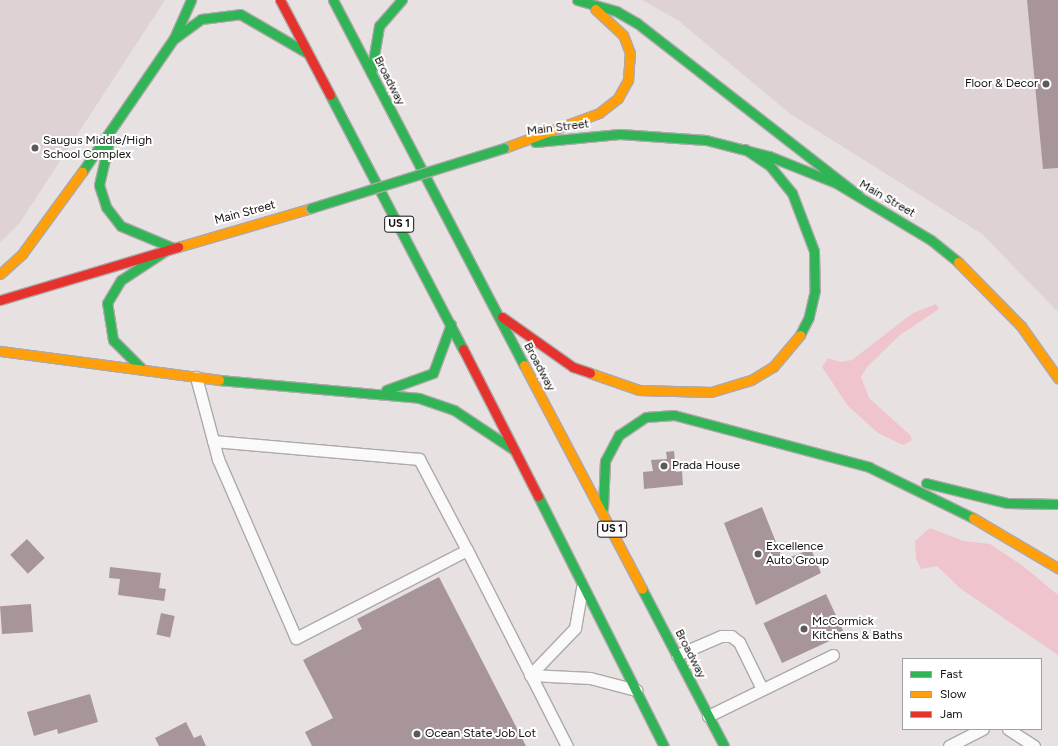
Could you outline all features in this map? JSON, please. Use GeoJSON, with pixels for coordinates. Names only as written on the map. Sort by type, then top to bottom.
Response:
{"type":"FeatureCollection","features":[{"type":"Feature","properties":{"kind":"main road"},"geometry":{"type":"LineString","coordinates":[[0,274],[22,254],[110,134],[174,38],[191,0]]}},
{"type":"Feature","properties":{"kind":"main road","name":"US 1"},"geometry":{"type":"LineString","coordinates":[[280,0],[451,324],[664,746]]}},
{"type":"Feature","properties":{"kind":"main road","name":"Broadway"},"geometry":{"type":"LineString","coordinates":[[333,0],[497,314],[603,512],[724,746]]}},
{"type":"Feature","properties":{"kind":"main road"},"geometry":{"type":"LineString","coordinates":[[371,73],[380,26],[402,0]]}},
{"type":"Feature","properties":{"kind":"main road"},"geometry":{"type":"LineString","coordinates":[[577,0],[589,5],[616,11],[637,23],[754,117],[858,195]]}},
{"type":"Feature","properties":{"kind":"main road"},"geometry":{"type":"LineString","coordinates":[[504,148],[599,113],[611,105],[624,90],[630,70],[627,44],[615,26],[589,5]]}},
{"type":"Feature","properties":{"kind":"main road"},"geometry":{"type":"LineString","coordinates":[[174,38],[201,19],[240,14],[308,54]]}},
{"type":"Feature","properties":{"kind":"main road"},"geometry":{"type":"LineString","coordinates":[[110,134],[99,185],[106,207],[121,226],[171,247]]}},
{"type":"Feature","properties":{"kind":"main road","name":"Main Street"},"geometry":{"type":"LineString","coordinates":[[0,300],[171,247],[311,208],[504,148],[566,137],[620,134],[706,140],[745,149],[800,168],[858,195],[931,240],[968,270],[1021,326],[1058,378]]}},
{"type":"Feature","properties":{"kind":"main road"},"geometry":{"type":"LineString","coordinates":[[497,314],[573,367],[639,390],[711,392],[751,380],[773,367],[796,342],[809,317],[815,290],[814,251],[792,193],[770,166],[745,149]]}},
{"type":"Feature","properties":{"kind":"main road"},"geometry":{"type":"LineString","coordinates":[[143,370],[113,340],[108,303],[121,280],[171,247]]}},
{"type":"Feature","properties":{"kind":"main road"},"geometry":{"type":"LineString","coordinates":[[379,392],[418,382],[433,373],[440,361],[451,324]]}},
{"type":"Feature","properties":{"kind":"main road"},"geometry":{"type":"LineString","coordinates":[[0,351],[196,377],[330,391],[379,392],[419,398],[454,410],[514,450]]}},
{"type":"Feature","properties":{"kind":"main road"},"geometry":{"type":"LineString","coordinates":[[603,512],[602,475],[608,452],[626,428],[655,415],[674,415],[724,425],[869,467],[1007,503],[1058,504]]}},
{"type":"Feature","properties":{"kind":"main road"},"geometry":{"type":"LineString","coordinates":[[869,467],[976,519],[1058,568]]}},
{"type":"Feature","properties":{"kind":"lane"},"geometry":{"type":"LineString","coordinates":[[196,377],[213,442],[296,638],[467,550]]}},
{"type":"Feature","properties":{"kind":"lane"},"geometry":{"type":"LineString","coordinates":[[213,442],[419,459],[467,550],[566,746]]}},
{"type":"Feature","properties":{"kind":"lane"},"geometry":{"type":"LineString","coordinates":[[530,675],[575,628],[582,585]]}},
{"type":"Feature","properties":{"kind":"lane"},"geometry":{"type":"LineString","coordinates":[[677,655],[721,636],[731,636],[739,642],[762,689]]}},
{"type":"Feature","properties":{"kind":"lane"},"geometry":{"type":"LineString","coordinates":[[708,716],[832,655]]}},
{"type":"Feature","properties":{"kind":"lane"},"geometry":{"type":"LineString","coordinates":[[530,675],[590,678],[636,690]]}},
{"type":"Feature","properties":{"kind":"lane"},"geometry":{"type":"LineString","coordinates":[[949,746],[981,730]]}},
{"type":"Feature","properties":{"kind":"lane"},"geometry":{"type":"LineString","coordinates":[[1010,730],[1034,746]]}},
{"type":"Feature","properties":{"kind":"shaded area","name":"Saugus Middle/High School Complex"},"geometry":{"type":"Polygon","coordinates":[[[0,0],[165,0],[19,224],[0,243],[0,0]]]}},
{"type":"Feature","properties":{"kind":"shaded area"},"geometry":{"type":"Polygon","coordinates":[[[642,0],[1058,0],[1058,312],[982,234],[789,113],[679,21],[642,0]]]}},
{"type":"Feature","properties":{"kind":"shaded area"},"geometry":{"type":"Polygon","coordinates":[[[936,304],[939,309],[900,335],[867,367],[861,377],[869,398],[910,435],[912,440],[903,445],[878,433],[848,406],[822,367],[828,358],[841,362],[852,360],[913,313],[936,304]]]}},
{"type":"Feature","properties":{"kind":"shaded area"},"geometry":{"type":"Polygon","coordinates":[[[930,528],[963,541],[990,544],[1023,566],[1058,595],[1058,655],[961,589],[937,566],[921,569],[916,559],[915,541],[930,528]]]}},
{"type":"Feature","properties":{"kind":"building","name":"Floor & Decor"},"geometry":{"type":"Polygon","coordinates":[[[1027,0],[1058,0],[1058,168],[1043,169],[1027,0]]]}},
{"type":"Feature","properties":{"kind":"building","name":"Prada House"},"geometry":{"type":"Polygon","coordinates":[[[674,451],[676,472],[682,471],[683,485],[644,489],[643,472],[653,471],[651,460],[667,459],[666,452],[674,451]]]}},
{"type":"Feature","properties":{"kind":"building","name":"Excellence Auto Group"},"geometry":{"type":"Polygon","coordinates":[[[762,507],[783,560],[811,549],[821,573],[756,605],[724,523],[762,507]]]}},
{"type":"Feature","properties":{"kind":"building"},"geometry":{"type":"Polygon","coordinates":[[[27,539],[45,558],[28,574],[10,555],[27,539]]]}},
{"type":"Feature","properties":{"kind":"building"},"geometry":{"type":"Polygon","coordinates":[[[110,567],[161,573],[159,588],[166,589],[164,601],[118,595],[120,579],[109,578],[110,567]]]}},
{"type":"Feature","properties":{"kind":"building"},"geometry":{"type":"Polygon","coordinates":[[[439,577],[526,746],[312,746],[305,732],[333,718],[303,660],[362,629],[357,619],[439,577]]]}},
{"type":"Feature","properties":{"kind":"building","name":"McCormick Kitchens & Baths"},"geometry":{"type":"Polygon","coordinates":[[[826,594],[845,634],[782,663],[763,623],[826,594]]]}},
{"type":"Feature","properties":{"kind":"building"},"geometry":{"type":"Polygon","coordinates":[[[31,604],[33,632],[2,634],[0,606],[31,604]]]}},
{"type":"Feature","properties":{"kind":"building"},"geometry":{"type":"Polygon","coordinates":[[[161,613],[175,616],[170,637],[156,635],[161,613]]]}},
{"type":"Feature","properties":{"kind":"building"},"geometry":{"type":"Polygon","coordinates":[[[90,694],[98,722],[58,734],[57,729],[34,736],[27,712],[90,694]]]}},
{"type":"Feature","properties":{"kind":"building"},"geometry":{"type":"Polygon","coordinates":[[[186,722],[194,738],[201,735],[206,746],[159,746],[155,738],[186,722]]]}},
{"type":"Feature","properties":{"kind":"traffic: fast"},"geometry":{"type":"LineString","coordinates":[[82,172],[174,38],[191,0]]}},
{"type":"Feature","properties":{"kind":"traffic: fast"},"geometry":{"type":"LineString","coordinates":[[333,0],[524,365]]}},
{"type":"Feature","properties":{"kind":"traffic: fast"},"geometry":{"type":"LineString","coordinates":[[371,73],[379,26],[402,0]]}},
{"type":"Feature","properties":{"kind":"traffic: fast"},"geometry":{"type":"LineString","coordinates":[[577,0],[616,11],[637,23],[858,195]]}},
{"type":"Feature","properties":{"kind":"traffic: fast"},"geometry":{"type":"LineString","coordinates":[[175,38],[201,19],[240,14],[307,53]]}},
{"type":"Feature","properties":{"kind":"traffic: fast"},"geometry":{"type":"LineString","coordinates":[[330,95],[463,349]]}},
{"type":"Feature","properties":{"kind":"traffic: fast"},"geometry":{"type":"LineString","coordinates":[[535,142],[620,134],[706,140],[769,156],[836,183],[931,240],[958,262]]}},
{"type":"Feature","properties":{"kind":"traffic: fast"},"geometry":{"type":"LineString","coordinates":[[110,137],[99,185],[106,207],[121,226],[171,247]]}},
{"type":"Feature","properties":{"kind":"traffic: fast"},"geometry":{"type":"LineString","coordinates":[[311,208],[504,148]]}},
{"type":"Feature","properties":{"kind":"traffic: fast"},"geometry":{"type":"LineString","coordinates":[[745,149],[770,166],[792,193],[814,251],[815,290],[809,317],[800,335]]}},
{"type":"Feature","properties":{"kind":"traffic: fast"},"geometry":{"type":"LineString","coordinates":[[143,370],[113,340],[107,303],[121,280],[171,247]]}},
{"type":"Feature","properties":{"kind":"traffic: fast"},"geometry":{"type":"LineString","coordinates":[[386,390],[433,373],[451,324]]}},
{"type":"Feature","properties":{"kind":"traffic: fast"},"geometry":{"type":"LineString","coordinates":[[219,380],[419,398],[454,410],[513,449]]}},
{"type":"Feature","properties":{"kind":"traffic: fast"},"geometry":{"type":"LineString","coordinates":[[603,508],[605,461],[619,435],[646,417],[674,415],[869,467],[973,518]]}},
{"type":"Feature","properties":{"kind":"traffic: fast"},"geometry":{"type":"LineString","coordinates":[[926,483],[1007,503],[1058,504]]}},
{"type":"Feature","properties":{"kind":"traffic: fast"},"geometry":{"type":"LineString","coordinates":[[538,496],[664,746]]}},
{"type":"Feature","properties":{"kind":"traffic: fast"},"geometry":{"type":"LineString","coordinates":[[642,589],[724,746]]}},
{"type":"Feature","properties":{"kind":"traffic: slow"},"geometry":{"type":"LineString","coordinates":[[504,148],[599,113],[618,98],[628,80],[630,53],[623,35],[595,9]]}},
{"type":"Feature","properties":{"kind":"traffic: slow"},"geometry":{"type":"LineString","coordinates":[[0,274],[22,254],[82,172]]}},
{"type":"Feature","properties":{"kind":"traffic: slow"},"geometry":{"type":"LineString","coordinates":[[178,247],[311,208]]}},
{"type":"Feature","properties":{"kind":"traffic: slow"},"geometry":{"type":"LineString","coordinates":[[958,262],[1021,326],[1058,378]]}},
{"type":"Feature","properties":{"kind":"traffic: slow"},"geometry":{"type":"LineString","coordinates":[[590,373],[639,390],[711,392],[751,380],[773,367],[800,335]]}},
{"type":"Feature","properties":{"kind":"traffic: slow"},"geometry":{"type":"LineString","coordinates":[[0,351],[219,380]]}},
{"type":"Feature","properties":{"kind":"traffic: slow"},"geometry":{"type":"LineString","coordinates":[[524,365],[642,589]]}},
{"type":"Feature","properties":{"kind":"traffic: slow"},"geometry":{"type":"LineString","coordinates":[[973,518],[1058,568]]}},
{"type":"Feature","properties":{"kind":"traffic: jam"},"geometry":{"type":"LineString","coordinates":[[280,0],[330,95]]}},
{"type":"Feature","properties":{"kind":"traffic: jam"},"geometry":{"type":"LineString","coordinates":[[0,300],[178,247]]}},
{"type":"Feature","properties":{"kind":"traffic: jam"},"geometry":{"type":"LineString","coordinates":[[502,317],[573,367],[590,373]]}},
{"type":"Feature","properties":{"kind":"traffic: jam"},"geometry":{"type":"LineString","coordinates":[[463,349],[538,496]]}},
{"type":"Feature","properties":{"kind":"place","name":"Floor & Decor"},"geometry":{"type":"Point","coordinates":[1046,84]}},
{"type":"Feature","properties":{"kind":"place","name":"Saugus Middle/High School Complex"},"geometry":{"type":"Point","coordinates":[35,148]}},
{"type":"Feature","properties":{"kind":"place","name":"Prada House"},"geometry":{"type":"Point","coordinates":[664,466]}},
{"type":"Feature","properties":{"kind":"place","name":"Excellence Auto Group"},"geometry":{"type":"Point","coordinates":[758,554]}},
{"type":"Feature","properties":{"kind":"place","name":"McCormick Kitchens & Baths"},"geometry":{"type":"Point","coordinates":[804,629]}},
{"type":"Feature","properties":{"kind":"place","name":"Ocean State Job Lot"},"geometry":{"type":"Point","coordinates":[417,734]}}]}
